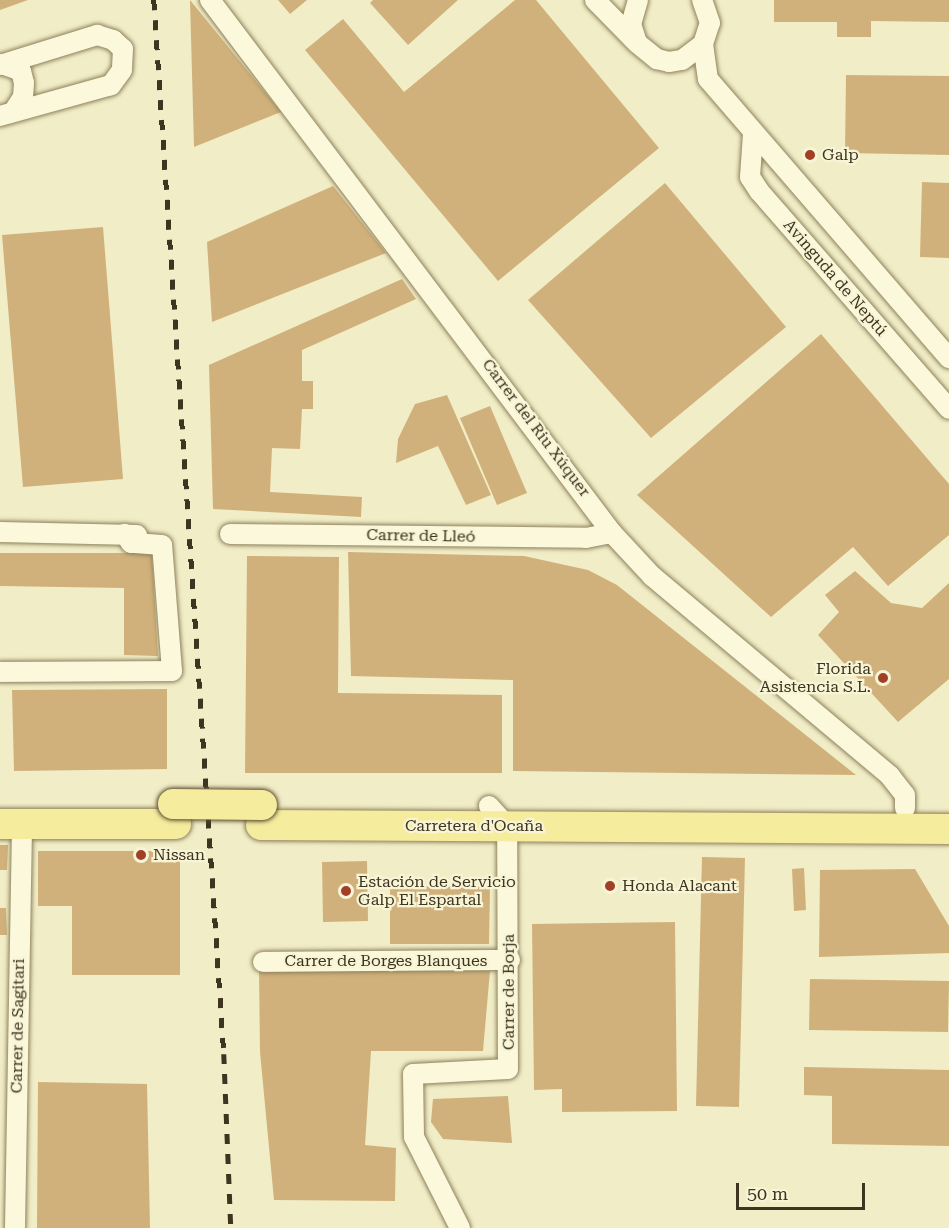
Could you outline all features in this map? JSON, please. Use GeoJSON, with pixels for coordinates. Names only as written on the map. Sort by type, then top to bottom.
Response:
{"type":"FeatureCollection","features":[{"type":"Feature","properties":{"kind":"main road","name":"Carretera d'Ocaña"},"geometry":{"type":"LineString","coordinates":[[0,804],[175,814],[262,815],[498,816],[949,809]]}},
{"type":"Feature","properties":{"kind":"main road","name":"Carretera d'Ocaña"},"geometry":{"type":"LineString","coordinates":[[11,824],[175,814]]}},
{"type":"Feature","properties":{"kind":"main road","name":"Carretera d'Ocaña"},"geometry":{"type":"LineString","coordinates":[[498,816],[949,829]]}},
{"type":"Feature","properties":{"kind":"street","name":"Carrer del Riu Xúquer"},"geometry":{"type":"LineString","coordinates":[[210,0],[596,507],[612,533],[652,576],[890,776],[905,795],[906,808]]}},
{"type":"Feature","properties":{"kind":"street"},"geometry":{"type":"LineString","coordinates":[[595,0],[637,43],[657,59],[669,62],[682,60],[703,44]]}},
{"type":"Feature","properties":{"kind":"street"},"geometry":{"type":"LineString","coordinates":[[637,43],[631,24],[638,0]]}},
{"type":"Feature","properties":{"kind":"street","name":"Avinguda de Neptú"},"geometry":{"type":"LineString","coordinates":[[706,4],[708,34],[703,44],[708,79],[753,134],[949,358]]}},
{"type":"Feature","properties":{"kind":"street"},"geometry":{"type":"LineString","coordinates":[[1,64],[97,35],[113,40],[123,49],[122,70],[111,85],[7,114]]}},
{"type":"Feature","properties":{"kind":"street"},"geometry":{"type":"LineString","coordinates":[[1,64],[21,71],[24,83],[23,98],[7,114]]}},
{"type":"Feature","properties":{"kind":"street","name":"Avinguda de Neptú"},"geometry":{"type":"LineString","coordinates":[[753,134],[750,177],[759,191],[949,409]]}},
{"type":"Feature","properties":{"kind":"street"},"geometry":{"type":"LineString","coordinates":[[0,532],[131,534],[130,543],[162,545],[172,670],[0,672]]}},
{"type":"Feature","properties":{"kind":"street","name":"Carrer de Lleó"},"geometry":{"type":"LineString","coordinates":[[230,534],[586,538],[612,533]]}},
{"type":"Feature","properties":{"kind":"street","name":"Carrer de Borja"},"geometry":{"type":"LineString","coordinates":[[460,1228],[414,1137],[413,1074],[508,1069],[510,960],[508,877],[498,816]]}},
{"type":"Feature","properties":{"kind":"street","name":"Carrer de Sagitari"},"geometry":{"type":"LineString","coordinates":[[11,824],[15,1228]]}},
{"type":"Feature","properties":{"kind":"street","name":"Carrer de Borges Blanques"},"geometry":{"type":"LineString","coordinates":[[263,962],[510,960]]}},
{"type":"Feature","properties":{"kind":"building"},"geometry":{"type":"Polygon","coordinates":[[[0,0],[28,0],[0,10],[0,0]]]}},
{"type":"Feature","properties":{"kind":"building"},"geometry":{"type":"Polygon","coordinates":[[[190,0],[281,112],[194,147],[190,0]]]}},
{"type":"Feature","properties":{"kind":"building"},"geometry":{"type":"Polygon","coordinates":[[[278,0],[307,0],[290,14],[278,0]]]}},
{"type":"Feature","properties":{"kind":"building"},"geometry":{"type":"Polygon","coordinates":[[[373,0],[458,0],[408,45],[370,3],[373,0]]]}},
{"type":"Feature","properties":{"kind":"building"},"geometry":{"type":"Polygon","coordinates":[[[515,0],[536,0],[659,148],[498,281],[305,50],[343,19],[404,92],[515,0]]]}},
{"type":"Feature","properties":{"kind":"building"},"geometry":{"type":"Polygon","coordinates":[[[774,0],[949,0],[949,22],[871,21],[871,37],[837,37],[837,22],[774,22],[774,0]]]}},
{"type":"Feature","properties":{"kind":"building"},"geometry":{"type":"Polygon","coordinates":[[[846,75],[949,76],[949,155],[845,153],[846,75]]]}},
{"type":"Feature","properties":{"kind":"building"},"geometry":{"type":"Polygon","coordinates":[[[922,182],[949,183],[949,258],[920,257],[922,182]]]}},
{"type":"Feature","properties":{"kind":"building"},"geometry":{"type":"Polygon","coordinates":[[[665,183],[786,327],[651,438],[528,300],[665,183]]]}},
{"type":"Feature","properties":{"kind":"building"},"geometry":{"type":"Polygon","coordinates":[[[333,186],[386,253],[212,322],[207,242],[333,186]]]}},
{"type":"Feature","properties":{"kind":"building"},"geometry":{"type":"Polygon","coordinates":[[[103,227],[123,479],[23,487],[2,235],[103,227]]]}},
{"type":"Feature","properties":{"kind":"building"},"geometry":{"type":"Polygon","coordinates":[[[402,279],[416,299],[302,350],[302,381],[313,381],[313,409],[302,409],[300,449],[272,448],[270,492],[362,497],[361,517],[213,509],[209,365],[402,279]]]}},
{"type":"Feature","properties":{"kind":"building"},"geometry":{"type":"Polygon","coordinates":[[[821,334],[949,484],[949,535],[888,586],[853,547],[771,617],[637,495],[821,334]]]}},
{"type":"Feature","properties":{"kind":"building"},"geometry":{"type":"Polygon","coordinates":[[[447,395],[491,495],[466,505],[438,446],[396,463],[398,439],[415,404],[447,395]]]}},
{"type":"Feature","properties":{"kind":"building"},"geometry":{"type":"Polygon","coordinates":[[[490,406],[527,493],[497,505],[460,418],[490,406]]]}},
{"type":"Feature","properties":{"kind":"building"},"geometry":{"type":"Polygon","coordinates":[[[348,552],[524,556],[588,570],[617,585],[856,775],[513,771],[513,680],[351,676],[348,552]]]}},
{"type":"Feature","properties":{"kind":"building"},"geometry":{"type":"Polygon","coordinates":[[[0,553],[152,553],[158,656],[124,655],[124,588],[0,586],[0,553]]]}},
{"type":"Feature","properties":{"kind":"building"},"geometry":{"type":"Polygon","coordinates":[[[247,556],[339,557],[338,693],[502,695],[502,773],[245,773],[247,556]]]}},
{"type":"Feature","properties":{"kind":"building"},"geometry":{"type":"Polygon","coordinates":[[[855,571],[891,603],[922,608],[949,583],[949,679],[898,722],[818,635],[839,612],[825,595],[855,571]]]}},
{"type":"Feature","properties":{"kind":"building"},"geometry":{"type":"Polygon","coordinates":[[[167,689],[167,769],[14,771],[12,690],[167,689]]]}},
{"type":"Feature","properties":{"kind":"building"},"geometry":{"type":"Polygon","coordinates":[[[0,845],[8,845],[7,870],[0,870],[0,845]]]}},
{"type":"Feature","properties":{"kind":"building"},"geometry":{"type":"Polygon","coordinates":[[[38,851],[180,851],[180,975],[72,975],[72,906],[38,906],[38,851]]]}},
{"type":"Feature","properties":{"kind":"building"},"geometry":{"type":"Polygon","coordinates":[[[702,857],[745,858],[739,1107],[696,1106],[702,857]]]}},
{"type":"Feature","properties":{"kind":"building"},"geometry":{"type":"Polygon","coordinates":[[[367,861],[368,921],[323,922],[322,862],[367,861]]]}},
{"type":"Feature","properties":{"kind":"building"},"geometry":{"type":"Polygon","coordinates":[[[804,868],[806,910],[794,911],[792,869],[804,868]]]}},
{"type":"Feature","properties":{"kind":"building"},"geometry":{"type":"Polygon","coordinates":[[[915,869],[949,926],[949,953],[819,957],[820,870],[915,869]]]}},
{"type":"Feature","properties":{"kind":"building"},"geometry":{"type":"Polygon","coordinates":[[[390,886],[490,887],[489,944],[390,944],[390,886]]]}},
{"type":"Feature","properties":{"kind":"building"},"geometry":{"type":"Polygon","coordinates":[[[0,908],[6,908],[7,935],[0,935],[0,908]]]}},
{"type":"Feature","properties":{"kind":"building"},"geometry":{"type":"Polygon","coordinates":[[[675,922],[677,1111],[562,1112],[562,1089],[534,1090],[532,924],[675,922]]]}},
{"type":"Feature","properties":{"kind":"building"},"geometry":{"type":"Polygon","coordinates":[[[259,971],[490,971],[483,1051],[371,1051],[365,1145],[396,1148],[395,1201],[274,1200],[260,1052],[259,971]]]}},
{"type":"Feature","properties":{"kind":"building"},"geometry":{"type":"Polygon","coordinates":[[[810,979],[949,981],[948,1032],[809,1030],[810,979]]]}},
{"type":"Feature","properties":{"kind":"building"},"geometry":{"type":"Polygon","coordinates":[[[804,1067],[949,1070],[949,1146],[832,1144],[832,1096],[804,1095],[804,1067]]]}},
{"type":"Feature","properties":{"kind":"building"},"geometry":{"type":"Polygon","coordinates":[[[38,1082],[147,1084],[150,1228],[37,1228],[38,1082]]]}},
{"type":"Feature","properties":{"kind":"building"},"geometry":{"type":"Polygon","coordinates":[[[508,1096],[512,1143],[443,1139],[431,1122],[433,1099],[508,1096]]]}},
{"type":"Feature","properties":{"kind":"railway"},"geometry":{"type":"LineString","coordinates":[[154,0],[224,1054],[231,1228]]}},
{"type":"Feature","properties":{"kind":"place","name":"Galp"},"geometry":{"type":"Point","coordinates":[810,155]}},
{"type":"Feature","properties":{"kind":"place","name":"Florida Asistencia S.L."},"geometry":{"type":"Point","coordinates":[883,678]}},
{"type":"Feature","properties":{"kind":"place","name":"Nissan"},"geometry":{"type":"Point","coordinates":[141,855]}},
{"type":"Feature","properties":{"kind":"place","name":"Honda Alacant"},"geometry":{"type":"Point","coordinates":[610,886]}},
{"type":"Feature","properties":{"kind":"place","name":"Estación de Servicio Galp El Espartal"},"geometry":{"type":"Point","coordinates":[346,891]}}]}
